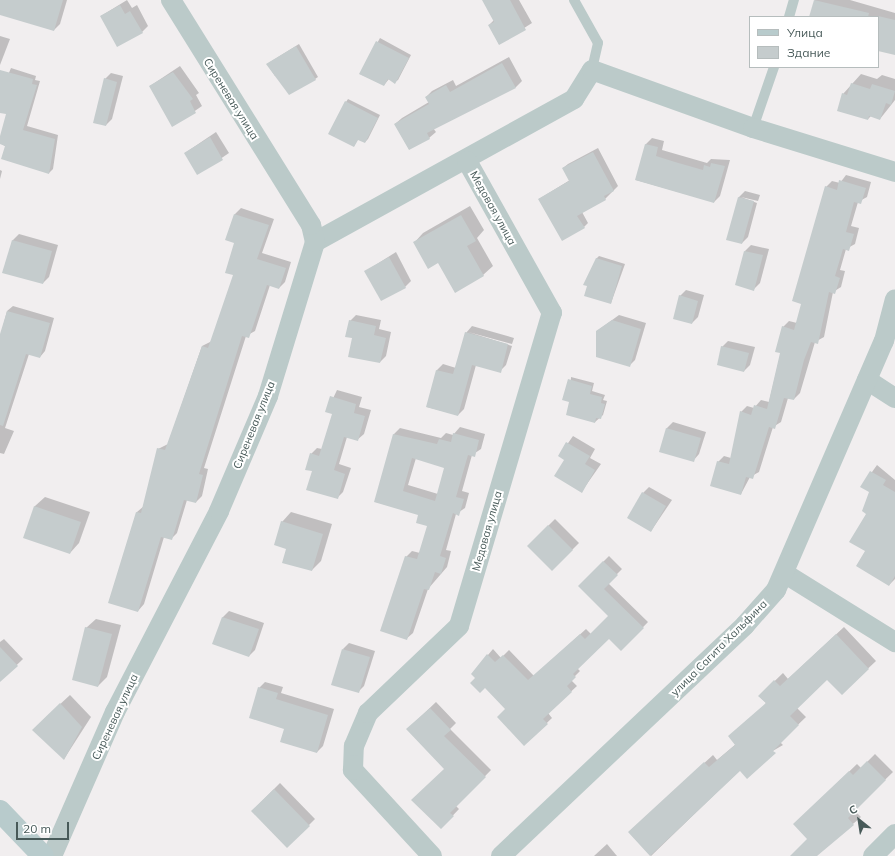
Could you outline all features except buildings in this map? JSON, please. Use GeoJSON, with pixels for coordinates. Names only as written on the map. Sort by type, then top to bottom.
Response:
{"type":"FeatureCollection","features":[{"type":"Feature","properties":{"kind":"main road"},"geometry":{"type":"LineString","coordinates":[[0,811],[43,856]]}},
{"type":"Feature","properties":{"kind":"street","name":"Сиреневая улица"},"geometry":{"type":"LineString","coordinates":[[52,856],[115,712],[219,511],[268,396],[315,242],[311,225],[171,0]]}},
{"type":"Feature","properties":{"kind":"street"},"geometry":{"type":"LineString","coordinates":[[315,242],[467,161],[574,99],[592,70],[753,128],[895,172]]}},
{"type":"Feature","properties":{"kind":"street","name":"Медовая улица"},"geometry":{"type":"LineString","coordinates":[[432,856],[353,770],[354,746],[368,713],[459,626],[552,313],[467,161]]}},
{"type":"Feature","properties":{"kind":"street","name":"улица Сагита Хальфина"},"geometry":{"type":"LineString","coordinates":[[502,856],[745,625],[776,590],[884,341],[895,299]]}},
{"type":"Feature","properties":{"kind":"street"},"geometry":{"type":"LineString","coordinates":[[867,380],[895,398]]}},
{"type":"Feature","properties":{"kind":"street"},"geometry":{"type":"LineString","coordinates":[[784,573],[895,642]]}},
{"type":"Feature","properties":{"kind":"street"},"geometry":{"type":"LineString","coordinates":[[873,856],[895,834]]}},
{"type":"Feature","properties":{"kind":"lane"},"geometry":{"type":"LineString","coordinates":[[574,0],[598,43],[592,70]]}},
{"type":"Feature","properties":{"kind":"lane"},"geometry":{"type":"LineString","coordinates":[[789,16],[794,0]]}},
{"type":"Feature","properties":{"kind":"lane"},"geometry":{"type":"LineString","coordinates":[[753,128],[774,68]]}}]}
